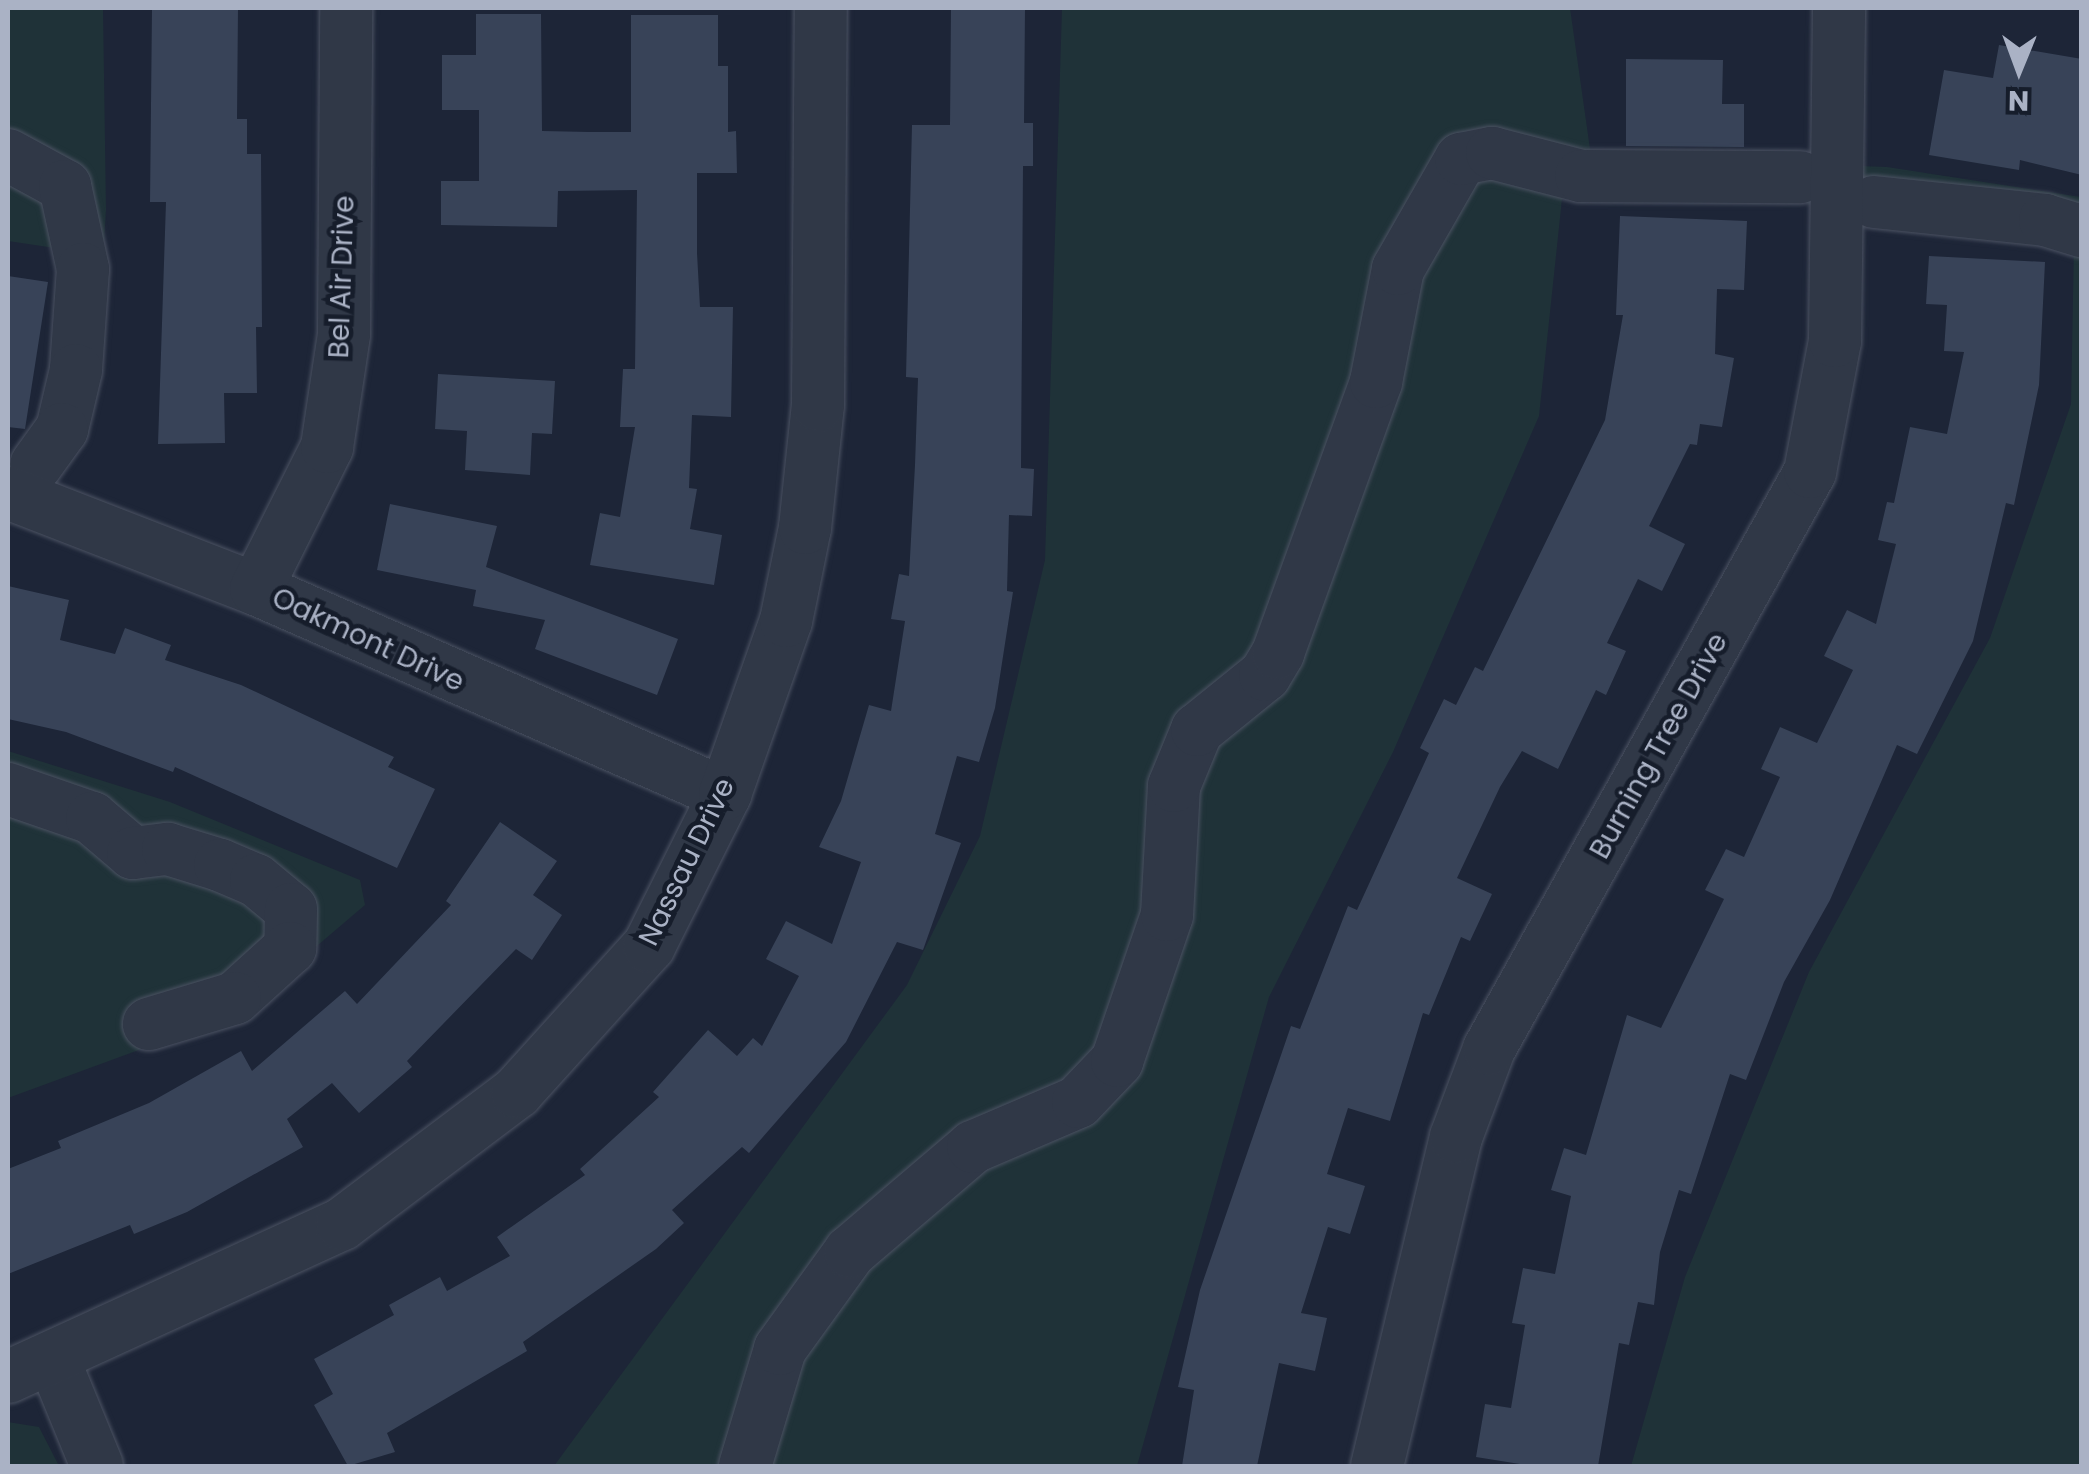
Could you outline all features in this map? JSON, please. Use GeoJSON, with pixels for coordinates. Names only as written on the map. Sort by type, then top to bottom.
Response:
{"type":"FeatureCollection","features":[{"type":"Feature","properties":{"kind":"street","name":"Bel Air Drive"},"geometry":{"type":"LineString","coordinates":[[256,589],[327,447],[344,334],[346,8]]}},
{"type":"Feature","properties":{"kind":"street","name":"Nassau Drive"},"geometry":{"type":"LineString","coordinates":[[31,1369],[342,1224],[517,1092],[649,946],[725,794],[786,621],[805,528],[818,405],[821,8]]}},
{"type":"Feature","properties":{"kind":"street","name":"Burning Tree Drive"},"geometry":{"type":"LineString","coordinates":[[1376,1466],[1456,1137],[1490,1048],[1810,472],[1835,342],[1839,8]]}},
{"type":"Feature","properties":{"kind":"street"},"geometry":{"type":"LineString","coordinates":[[745,1466],[780,1348],[850,1252],[973,1146],[1078,1102],[1118,1061],[1167,915],[1174,786],[1197,730],[1265,675],[1278,653],[1376,382],[1398,269],[1461,159],[1492,153],[1581,176],[1800,177]]}},
{"type":"Feature","properties":{"kind":"street"},"geometry":{"type":"LineString","coordinates":[[8,156],[65,186],[83,269],[76,370],[62,429],[22,479]]}},
{"type":"Feature","properties":{"kind":"street"},"geometry":{"type":"LineString","coordinates":[[1874,202],[2045,220],[2082,231]]}},
{"type":"Feature","properties":{"kind":"street","name":"Oakmont Drive"},"geometry":{"type":"LineString","coordinates":[[22,479],[256,589],[725,794]]}},
{"type":"Feature","properties":{"kind":"street"},"geometry":{"type":"LineString","coordinates":[[8,790],[92,818],[133,852],[168,849],[256,880],[291,910],[290,948],[234,998],[150,1024]]}},
{"type":"Feature","properties":{"kind":"street"},"geometry":{"type":"LineString","coordinates":[[31,1369],[97,1466]]}},
{"type":"Feature","properties":{"kind":"shaded area"},"geometry":{"type":"Polygon","coordinates":[[[8,8],[103,8],[106,210],[96,371],[8,512],[8,464],[39,441],[68,250],[8,241],[8,8]]]}},
{"type":"Feature","properties":{"kind":"shaded area"},"geometry":{"type":"Polygon","coordinates":[[[1062,8],[1570,8],[1591,156],[1887,167],[2081,197],[2081,1466],[1631,1466],[1685,1277],[1809,972],[1990,638],[2071,404],[2074,243],[1795,194],[1562,199],[1539,416],[1393,752],[1269,997],[1137,1466],[554,1466],[907,985],[980,836],[1045,560],[1062,8]]]}},
{"type":"Feature","properties":{"kind":"shaded area"},"geometry":{"type":"Polygon","coordinates":[[[8,751],[170,802],[360,880],[365,905],[237,1014],[8,1098],[8,751]]]}},
{"type":"Feature","properties":{"kind":"shaded area"},"geometry":{"type":"Polygon","coordinates":[[[8,1422],[39,1427],[59,1466],[8,1466],[8,1422]]]}},
{"type":"Feature","properties":{"kind":"building"},"geometry":{"type":"Polygon","coordinates":[[[152,8],[238,8],[237,119],[247,119],[247,154],[261,154],[262,327],[256,327],[257,393],[224,393],[225,443],[158,444],[166,202],[150,202],[152,8]]]}},
{"type":"Feature","properties":{"kind":"building"},"geometry":{"type":"Polygon","coordinates":[[[951,8],[1025,8],[1024,123],[1033,123],[1033,166],[1023,166],[1021,468],[1034,469],[1032,516],[1009,515],[1007,591],[1013,592],[995,708],[979,762],[957,756],[935,834],[961,843],[923,950],[897,942],[846,1042],[749,1153],[742,1147],[672,1210],[684,1223],[656,1249],[523,1342],[527,1351],[387,1433],[395,1452],[348,1466],[314,1405],[333,1394],[314,1359],[394,1315],[389,1305],[440,1277],[447,1291],[510,1256],[497,1237],[585,1175],[580,1169],[659,1097],[653,1092],[708,1030],[737,1056],[753,1038],[762,1046],[799,976],[766,959],[786,921],[832,944],[861,862],[819,847],[841,801],[869,705],[891,711],[905,621],[891,619],[899,574],[909,576],[915,465],[918,378],[906,377],[912,125],[950,125],[951,8]]]}},
{"type":"Feature","properties":{"kind":"building"},"geometry":{"type":"Polygon","coordinates":[[[476,14],[541,14],[542,131],[589,132],[631,132],[631,15],[718,15],[718,66],[728,66],[728,132],[736,131],[737,173],[697,173],[697,253],[700,307],[733,307],[731,417],[692,415],[689,488],[697,489],[690,529],[722,535],[714,585],[590,565],[600,513],[620,517],[635,427],[620,427],[623,369],[635,369],[637,190],[558,191],[557,227],[441,225],[441,181],[479,181],[479,110],[442,110],[442,55],[476,55],[476,14]]]}},
{"type":"Feature","properties":{"kind":"building"},"geometry":{"type":"Polygon","coordinates":[[[1999,45],[2082,59],[2082,175],[2020,160],[2019,170],[1929,155],[1944,70],[1993,78],[1999,45]]]}},
{"type":"Feature","properties":{"kind":"building"},"geometry":{"type":"Polygon","coordinates":[[[1626,59],[1723,60],[1722,104],[1744,104],[1744,147],[1626,146],[1626,59]]]}},
{"type":"Feature","properties":{"kind":"building"},"geometry":{"type":"Polygon","coordinates":[[[1620,216],[1747,221],[1744,290],[1717,289],[1715,354],[1734,358],[1722,427],[1700,424],[1697,445],[1690,444],[1649,526],[1685,544],[1662,591],[1638,579],[1607,643],[1626,651],[1606,695],[1596,690],[1558,769],[1522,751],[1500,787],[1457,878],[1492,894],[1470,941],[1461,937],[1429,1015],[1423,1013],[1390,1121],[1348,1108],[1327,1174],[1365,1186],[1350,1234],[1328,1227],[1301,1313],[1327,1318],[1315,1371],[1279,1363],[1257,1466],[1182,1466],[1194,1390],[1178,1387],[1200,1290],[1291,1026],[1300,1029],[1348,906],[1357,910],[1429,753],[1420,748],[1444,699],[1456,705],[1475,667],[1483,671],[1605,420],[1623,315],[1616,315],[1620,216]]]}},
{"type":"Feature","properties":{"kind":"building"},"geometry":{"type":"Polygon","coordinates":[[[1929,256],[2045,262],[2039,385],[2014,505],[2006,503],[1973,641],[1917,754],[1897,745],[1830,900],[1784,982],[1746,1080],[1730,1074],[1691,1194],[1679,1190],[1660,1252],[1654,1305],[1638,1302],[1629,1345],[1619,1343],[1598,1466],[1533,1466],[1476,1457],[1485,1404],[1511,1408],[1525,1325],[1512,1323],[1523,1268],[1555,1274],[1571,1196],[1551,1190],[1564,1148],[1586,1155],[1627,1015],[1661,1028],[1724,899],[1705,890],[1726,849],[1744,857],[1780,777],[1761,769],[1780,727],[1817,743],[1853,670],[1824,656],[1847,610],[1876,624],[1896,544],[1878,540],[1887,502],[1894,503],[1910,427],[1947,434],[1964,352],[1944,351],[1947,305],[1926,304],[1929,256]]]}},
{"type":"Feature","properties":{"kind":"building"},"geometry":{"type":"Polygon","coordinates":[[[8,276],[48,282],[25,429],[8,427],[8,276]]]}},
{"type":"Feature","properties":{"kind":"building"},"geometry":{"type":"Polygon","coordinates":[[[438,374],[555,381],[552,434],[532,433],[530,475],[465,470],[467,431],[435,429],[438,374]]]}},
{"type":"Feature","properties":{"kind":"building"},"geometry":{"type":"Polygon","coordinates":[[[390,504],[497,526],[486,567],[678,639],[657,695],[535,649],[545,620],[473,606],[476,590],[377,570],[390,504]]]}},
{"type":"Feature","properties":{"kind":"building"},"geometry":{"type":"Polygon","coordinates":[[[8,586],[69,600],[60,640],[115,654],[125,628],[171,645],[165,660],[241,685],[394,757],[388,767],[435,789],[397,868],[175,767],[173,772],[66,732],[8,719],[8,586]]]}},
{"type":"Feature","properties":{"kind":"building"},"geometry":{"type":"Polygon","coordinates":[[[500,822],[557,861],[533,895],[562,915],[532,960],[516,949],[407,1061],[412,1067],[359,1113],[332,1083],[287,1119],[303,1147],[187,1212],[134,1234],[130,1225],[8,1274],[8,1169],[61,1148],[58,1141],[149,1103],[241,1051],[252,1071],[345,991],[357,1004],[451,905],[446,901],[500,822]]]}}]}
